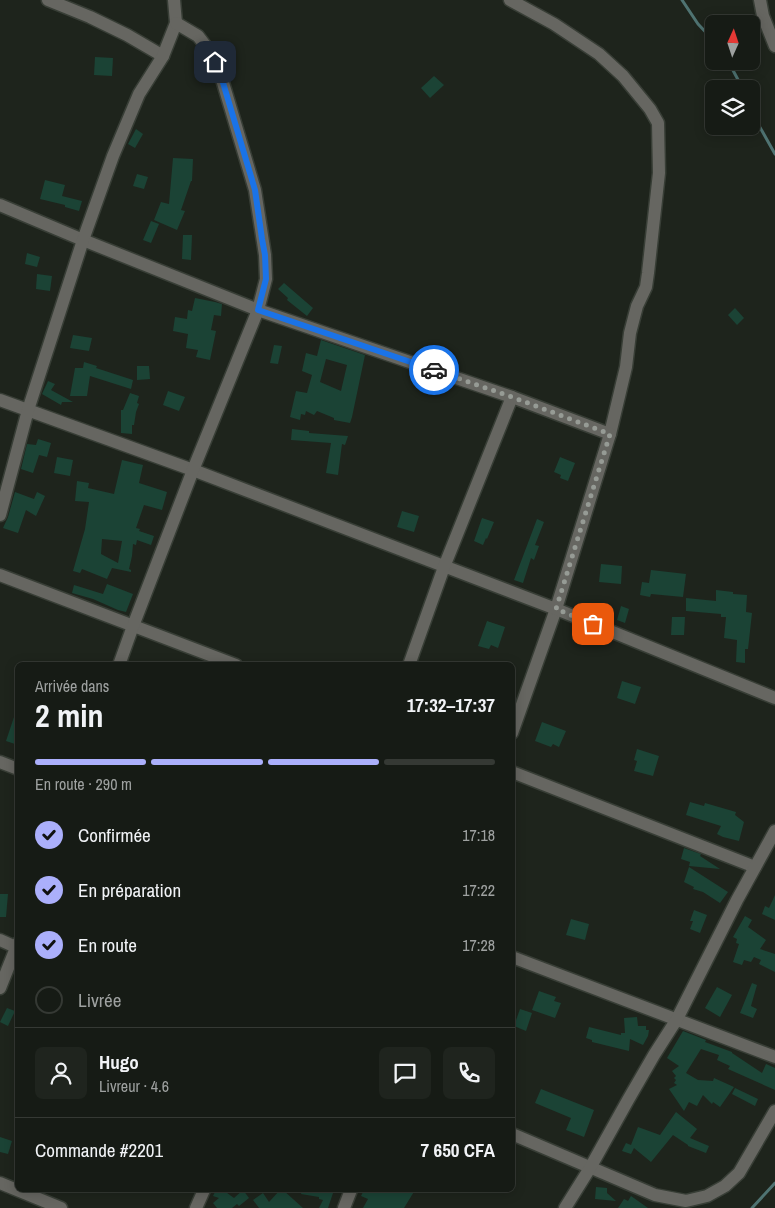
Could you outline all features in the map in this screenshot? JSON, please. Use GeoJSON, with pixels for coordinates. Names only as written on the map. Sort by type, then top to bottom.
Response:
{"type":"FeatureCollection","features":[{"type":"Feature","properties":{"kind":"street"},"geometry":{"type":"LineString","coordinates":[[48,0],[128,35],[163,56]]}},
{"type":"Feature","properties":{"kind":"street"},"geometry":{"type":"LineString","coordinates":[[0,514],[28,410],[113,156],[139,94],[163,56],[176,23],[174,0]]}},
{"type":"Feature","properties":{"kind":"street"},"geometry":{"type":"LineString","coordinates":[[510,0],[554,24],[599,54],[623,76],[650,109],[658,123],[659,173],[646,287],[637,306],[630,333],[626,367],[610,434],[556,609],[515,725]]}},
{"type":"Feature","properties":{"kind":"street"},"geometry":{"type":"LineString","coordinates":[[760,0],[763,16],[775,46]]}},
{"type":"Feature","properties":{"kind":"street"},"geometry":{"type":"LineString","coordinates":[[120,662],[193,470],[258,310],[266,279],[265,255],[255,190],[221,76],[208,49],[198,36],[176,23]]}},
{"type":"Feature","properties":{"kind":"street"},"geometry":{"type":"LineString","coordinates":[[0,204],[258,310],[512,397],[610,434]]}},
{"type":"Feature","properties":{"kind":"street"},"geometry":{"type":"LineString","coordinates":[[410,662],[444,567],[512,397]]}},
{"type":"Feature","properties":{"kind":"street"},"geometry":{"type":"LineString","coordinates":[[0,400],[193,470],[556,609],[775,698]]}},
{"type":"Feature","properties":{"kind":"street"},"geometry":{"type":"LineString","coordinates":[[0,575],[228,662]]}},
{"type":"Feature","properties":{"kind":"street"},"geometry":{"type":"LineString","coordinates":[[0,762],[15,768]]}},
{"type":"Feature","properties":{"kind":"street"},"geometry":{"type":"LineString","coordinates":[[515,773],[755,867]]}},
{"type":"Feature","properties":{"kind":"street"},"geometry":{"type":"LineString","coordinates":[[565,1208],[677,1019],[737,900],[775,831]]}},
{"type":"Feature","properties":{"kind":"street"},"geometry":{"type":"LineString","coordinates":[[0,940],[15,945]]}},
{"type":"Feature","properties":{"kind":"street"},"geometry":{"type":"LineString","coordinates":[[0,988],[15,951]]}},
{"type":"Feature","properties":{"kind":"street"},"geometry":{"type":"LineString","coordinates":[[515,958],[775,1057]]}},
{"type":"Feature","properties":{"kind":"street"},"geometry":{"type":"LineString","coordinates":[[515,1135],[655,1195],[686,1201],[707,1196],[725,1186],[739,1174],[775,1111]]}},
{"type":"Feature","properties":{"kind":"street"},"geometry":{"type":"LineString","coordinates":[[0,1183],[15,1189]]}},
{"type":"Feature","properties":{"kind":"street"},"geometry":{"type":"LineString","coordinates":[[22,1192],[62,1208]]}},
{"type":"Feature","properties":{"kind":"street"},"geometry":{"type":"LineString","coordinates":[[196,1208],[203,1192]]}},
{"type":"Feature","properties":{"kind":"street"},"geometry":{"type":"LineString","coordinates":[[344,1208],[350,1192]]}},
{"type":"Feature","properties":{"kind":"building"},"geometry":{"type":"Polygon","coordinates":[[[95,57],[113,58],[112,76],[94,75],[95,57]]]}},
{"type":"Feature","properties":{"kind":"building"},"geometry":{"type":"Polygon","coordinates":[[[434,76],[444,85],[430,98],[421,88],[434,76]]]}},
{"type":"Feature","properties":{"kind":"building"},"geometry":{"type":"Polygon","coordinates":[[[136,129],[143,134],[135,148],[128,144],[136,129]]]}},
{"type":"Feature","properties":{"kind":"building"},"geometry":{"type":"Polygon","coordinates":[[[173,158],[193,159],[192,181],[181,210],[185,211],[177,230],[154,220],[161,202],[169,204],[173,158]]]}},
{"type":"Feature","properties":{"kind":"building"},"geometry":{"type":"Polygon","coordinates":[[[137,174],[148,177],[144,189],[133,186],[137,174]]]}},
{"type":"Feature","properties":{"kind":"building"},"geometry":{"type":"Polygon","coordinates":[[[45,180],[65,185],[62,196],[82,201],[79,211],[65,207],[65,205],[40,199],[45,180]]]}},
{"type":"Feature","properties":{"kind":"building"},"geometry":{"type":"Polygon","coordinates":[[[151,221],[159,224],[151,243],[143,240],[151,221]]]}},
{"type":"Feature","properties":{"kind":"building"},"geometry":{"type":"Polygon","coordinates":[[[183,235],[192,235],[191,260],[182,259],[183,235]]]}},
{"type":"Feature","properties":{"kind":"building"},"geometry":{"type":"Polygon","coordinates":[[[27,253],[40,257],[37,267],[25,264],[27,253]]]}},
{"type":"Feature","properties":{"kind":"building"},"geometry":{"type":"Polygon","coordinates":[[[37,274],[52,276],[50,291],[36,289],[37,274]]]}},
{"type":"Feature","properties":{"kind":"building"},"geometry":{"type":"Polygon","coordinates":[[[284,283],[313,308],[307,316],[287,300],[288,298],[278,289],[284,283]]]}},
{"type":"Feature","properties":{"kind":"building"},"geometry":{"type":"Polygon","coordinates":[[[195,298],[222,304],[221,316],[214,315],[211,330],[216,331],[210,360],[196,357],[198,350],[186,348],[188,334],[173,331],[175,317],[187,319],[188,310],[192,311],[195,298]]]}},
{"type":"Feature","properties":{"kind":"building"},"geometry":{"type":"Polygon","coordinates":[[[735,308],[744,318],[737,325],[728,315],[735,308]]]}},
{"type":"Feature","properties":{"kind":"building"},"geometry":{"type":"Polygon","coordinates":[[[73,335],[92,338],[89,351],[70,348],[73,335]]]}},
{"type":"Feature","properties":{"kind":"building"},"geometry":{"type":"Polygon","coordinates":[[[321,340],[365,355],[350,423],[334,420],[334,418],[317,411],[314,415],[306,411],[305,415],[301,414],[300,420],[290,417],[296,391],[307,393],[312,375],[302,371],[306,353],[317,356],[321,340]],[[326,359],[320,382],[341,391],[347,365],[326,359]]]}},
{"type":"Feature","properties":{"kind":"building"},"geometry":{"type":"Polygon","coordinates":[[[274,345],[282,346],[278,364],[270,363],[274,345]]]}},
{"type":"Feature","properties":{"kind":"building"},"geometry":{"type":"Polygon","coordinates":[[[84,362],[133,380],[131,389],[90,376],[87,396],[70,396],[75,368],[83,368],[84,362]]]}},
{"type":"Feature","properties":{"kind":"building"},"geometry":{"type":"Polygon","coordinates":[[[137,366],[149,366],[150,379],[137,380],[137,366]]]}},
{"type":"Feature","properties":{"kind":"building"},"geometry":{"type":"Polygon","coordinates":[[[48,381],[55,384],[51,390],[73,402],[62,402],[61,405],[42,394],[48,381]]]}},
{"type":"Feature","properties":{"kind":"building"},"geometry":{"type":"Polygon","coordinates":[[[168,391],[185,397],[179,411],[163,405],[168,391]]]}},
{"type":"Feature","properties":{"kind":"building"},"geometry":{"type":"Polygon","coordinates":[[[130,393],[139,396],[134,425],[132,425],[132,434],[121,433],[121,410],[123,410],[130,393]]]}},
{"type":"Feature","properties":{"kind":"building"},"geometry":{"type":"Polygon","coordinates":[[[292,429],[309,431],[309,433],[348,436],[345,445],[342,444],[338,475],[326,473],[331,443],[291,440],[292,429]]]}},
{"type":"Feature","properties":{"kind":"building"},"geometry":{"type":"Polygon","coordinates":[[[38,439],[51,443],[47,457],[39,455],[33,473],[21,469],[27,444],[36,445],[38,439]]]}},
{"type":"Feature","properties":{"kind":"building"},"geometry":{"type":"Polygon","coordinates":[[[57,457],[73,460],[70,476],[54,473],[57,457]]]}},
{"type":"Feature","properties":{"kind":"building"},"geometry":{"type":"Polygon","coordinates":[[[560,457],[575,463],[568,481],[560,478],[561,475],[554,472],[560,457]]]}},
{"type":"Feature","properties":{"kind":"building"},"geometry":{"type":"Polygon","coordinates":[[[122,460],[143,465],[139,483],[167,492],[162,510],[144,505],[136,528],[140,529],[139,531],[154,536],[151,545],[137,540],[136,545],[133,544],[129,569],[131,572],[112,568],[107,579],[82,569],[80,573],[73,571],[85,529],[89,502],[75,501],[77,481],[89,483],[88,488],[114,494],[122,460]],[[102,539],[101,554],[118,563],[122,541],[102,539]]]}},
{"type":"Feature","properties":{"kind":"building"},"geometry":{"type":"Polygon","coordinates":[[[15,492],[34,499],[37,492],[45,496],[36,516],[26,510],[18,533],[3,528],[15,492]]]}},
{"type":"Feature","properties":{"kind":"building"},"geometry":{"type":"Polygon","coordinates":[[[402,511],[419,516],[414,532],[397,527],[402,511]]]}},
{"type":"Feature","properties":{"kind":"building"},"geometry":{"type":"Polygon","coordinates":[[[482,518],[494,522],[483,545],[474,541],[482,518]]]}},
{"type":"Feature","properties":{"kind":"building"},"geometry":{"type":"Polygon","coordinates":[[[537,519],[544,522],[535,545],[539,546],[534,560],[531,558],[523,583],[514,580],[537,519]]]}},
{"type":"Feature","properties":{"kind":"building"},"geometry":{"type":"Polygon","coordinates":[[[601,564],[622,566],[621,584],[599,582],[601,564]]]}},
{"type":"Feature","properties":{"kind":"building"},"geometry":{"type":"Polygon","coordinates":[[[651,570],[686,574],[683,597],[651,594],[650,597],[640,595],[642,582],[649,583],[651,570]]]}},
{"type":"Feature","properties":{"kind":"building"},"geometry":{"type":"Polygon","coordinates":[[[107,584],[133,594],[126,612],[72,593],[74,585],[103,594],[107,584]]]}},
{"type":"Feature","properties":{"kind":"building"},"geometry":{"type":"Polygon","coordinates":[[[716,590],[747,595],[746,612],[752,613],[748,649],[745,649],[745,663],[736,662],[737,640],[724,638],[726,617],[721,617],[721,614],[686,611],[686,598],[716,601],[716,590]]]}},
{"type":"Feature","properties":{"kind":"building"},"geometry":{"type":"Polygon","coordinates":[[[621,606],[629,609],[625,623],[617,620],[621,606]]]}},
{"type":"Feature","properties":{"kind":"building"},"geometry":{"type":"Polygon","coordinates":[[[672,617],[685,617],[684,635],[671,635],[672,617]]]}},
{"type":"Feature","properties":{"kind":"building"},"geometry":{"type":"Polygon","coordinates":[[[487,621],[505,627],[498,648],[491,645],[489,649],[478,646],[487,621]]]}},
{"type":"Feature","properties":{"kind":"building"},"geometry":{"type":"Polygon","coordinates":[[[622,681],[641,687],[635,704],[617,698],[622,681]]]}},
{"type":"Feature","properties":{"kind":"building"},"geometry":{"type":"Polygon","coordinates":[[[15,714],[15,744],[6,741],[15,714]]]}},
{"type":"Feature","properties":{"kind":"building"},"geometry":{"type":"Polygon","coordinates":[[[542,722],[566,731],[559,747],[553,744],[551,747],[535,741],[542,722]]]}},
{"type":"Feature","properties":{"kind":"building"},"geometry":{"type":"Polygon","coordinates":[[[637,749],[659,756],[653,776],[634,771],[637,761],[634,760],[637,749]]]}},
{"type":"Feature","properties":{"kind":"building"},"geometry":{"type":"Polygon","coordinates":[[[690,802],[704,806],[705,803],[736,812],[735,815],[744,822],[739,841],[717,834],[721,826],[686,815],[690,802]]]}},
{"type":"Feature","properties":{"kind":"building"},"geometry":{"type":"Polygon","coordinates":[[[684,848],[701,854],[700,856],[720,869],[689,866],[690,862],[681,859],[684,848]]]}},
{"type":"Feature","properties":{"kind":"building"},"geometry":{"type":"Polygon","coordinates":[[[689,867],[728,892],[720,903],[703,892],[693,889],[694,887],[684,882],[689,867]]]}},
{"type":"Feature","properties":{"kind":"building"},"geometry":{"type":"Polygon","coordinates":[[[0,894],[8,894],[6,917],[0,917],[0,894]]]}},
{"type":"Feature","properties":{"kind":"building"},"geometry":{"type":"Polygon","coordinates":[[[775,895],[775,920],[762,914],[765,906],[769,908],[775,895]]]}},
{"type":"Feature","properties":{"kind":"building"},"geometry":{"type":"Polygon","coordinates":[[[694,910],[707,915],[700,933],[690,929],[693,921],[690,921],[694,910]]]}},
{"type":"Feature","properties":{"kind":"building"},"geometry":{"type":"Polygon","coordinates":[[[745,916],[752,920],[748,927],[766,940],[760,949],[775,954],[775,972],[759,964],[761,960],[754,957],[751,962],[744,960],[742,965],[733,962],[739,944],[736,943],[737,939],[733,937],[745,916]]]}},
{"type":"Feature","properties":{"kind":"building"},"geometry":{"type":"Polygon","coordinates":[[[571,919],[589,924],[585,940],[566,935],[571,919]]]}},
{"type":"Feature","properties":{"kind":"building"},"geometry":{"type":"Polygon","coordinates":[[[752,983],[757,985],[751,1006],[757,1009],[753,1018],[740,1013],[752,983]]]}},
{"type":"Feature","properties":{"kind":"building"},"geometry":{"type":"Polygon","coordinates":[[[717,987],[732,995],[720,1017],[705,1008],[717,987]]]}},
{"type":"Feature","properties":{"kind":"building"},"geometry":{"type":"Polygon","coordinates":[[[539,991],[556,997],[554,1001],[561,1003],[555,1018],[532,1010],[539,991]]]}},
{"type":"Feature","properties":{"kind":"building"},"geometry":{"type":"Polygon","coordinates":[[[7,1008],[15,1011],[8,1026],[0,1022],[7,1008]]]}},
{"type":"Feature","properties":{"kind":"building"},"geometry":{"type":"Polygon","coordinates":[[[520,1009],[532,1013],[526,1031],[515,1026],[520,1009]]]}},
{"type":"Feature","properties":{"kind":"building"},"geometry":{"type":"Polygon","coordinates":[[[637,1017],[638,1026],[646,1026],[646,1030],[649,1030],[648,1036],[643,1045],[630,1039],[629,1051],[592,1042],[592,1040],[586,1038],[589,1027],[621,1035],[621,1033],[625,1033],[624,1018],[637,1017]]]}},
{"type":"Feature","properties":{"kind":"building"},"geometry":{"type":"Polygon","coordinates":[[[683,1031],[732,1052],[762,1073],[766,1064],[775,1068],[775,1090],[728,1069],[730,1066],[717,1060],[719,1055],[701,1049],[686,1073],[698,1080],[713,1081],[714,1078],[734,1087],[720,1107],[713,1102],[712,1104],[703,1095],[697,1106],[689,1102],[684,1111],[669,1089],[677,1085],[674,1083],[676,1076],[672,1071],[679,1066],[667,1058],[683,1031]]]}},
{"type":"Feature","properties":{"kind":"building"},"geometry":{"type":"Polygon","coordinates":[[[735,1088],[758,1099],[755,1106],[732,1094],[735,1088]]]}},
{"type":"Feature","properties":{"kind":"building"},"geometry":{"type":"Polygon","coordinates":[[[541,1089],[594,1110],[584,1137],[566,1130],[571,1118],[535,1103],[541,1089]]]}},
{"type":"Feature","properties":{"kind":"building"},"geometry":{"type":"Polygon","coordinates":[[[676,1112],[697,1129],[690,1138],[709,1146],[706,1153],[688,1146],[673,1135],[651,1162],[634,1148],[631,1154],[622,1151],[626,1143],[631,1145],[638,1127],[660,1135],[676,1112]]]}},
{"type":"Feature","properties":{"kind":"building"},"geometry":{"type":"Polygon","coordinates":[[[0,1137],[12,1141],[8,1154],[0,1152],[0,1137]]]}},
{"type":"Feature","properties":{"kind":"building"},"geometry":{"type":"Polygon","coordinates":[[[596,1187],[607,1188],[607,1193],[616,1201],[595,1199],[596,1187]]]}},
{"type":"Feature","properties":{"kind":"building"},"geometry":{"type":"Polygon","coordinates":[[[215,1192],[226,1192],[234,1198],[241,1192],[244,1192],[249,1198],[239,1206],[237,1204],[232,1208],[217,1208],[213,1203],[219,1198],[213,1196],[215,1192]]]}},
{"type":"Feature","properties":{"kind":"building"},"geometry":{"type":"Polygon","coordinates":[[[278,1192],[285,1192],[303,1208],[259,1208],[253,1200],[263,1193],[269,1202],[278,1192]]]}},
{"type":"Feature","properties":{"kind":"building"},"geometry":{"type":"Polygon","coordinates":[[[302,1192],[333,1192],[328,1208],[319,1208],[323,1200],[319,1199],[319,1197],[301,1194],[302,1192]]]}},
{"type":"Feature","properties":{"kind":"building"},"geometry":{"type":"Polygon","coordinates":[[[363,1192],[414,1192],[404,1208],[363,1208],[368,1199],[361,1196],[363,1192]]]}},
{"type":"Feature","properties":{"kind":"building"},"geometry":{"type":"Polygon","coordinates":[[[631,1196],[648,1208],[618,1208],[624,1199],[628,1201],[631,1196]]]}},
{"type":"Feature","properties":{"kind":"waterway"},"geometry":{"type":"LineString","coordinates":[[682,0],[705,31]]}},
{"type":"Feature","properties":{"kind":"waterway"},"geometry":{"type":"LineString","coordinates":[[733,70],[738,80]]}},
{"type":"Feature","properties":{"kind":"waterway"},"geometry":{"type":"LineString","coordinates":[[760,127],[775,154]]}},
{"type":"Feature","properties":{"kind":"waterway"},"geometry":{"type":"LineString","coordinates":[[752,1208],[775,1183]]}},
{"type":"Feature","properties":{"kind":"way so far"},"geometry":{"type":"LineString","coordinates":[[434,370],[610,434],[556,609],[593,624]]}},
{"type":"Feature","properties":{"kind":"route"},"geometry":{"type":"LineString","coordinates":[[215,62],[221,76],[255,190],[265,255],[266,279],[258,310],[434,370]]}}]}
